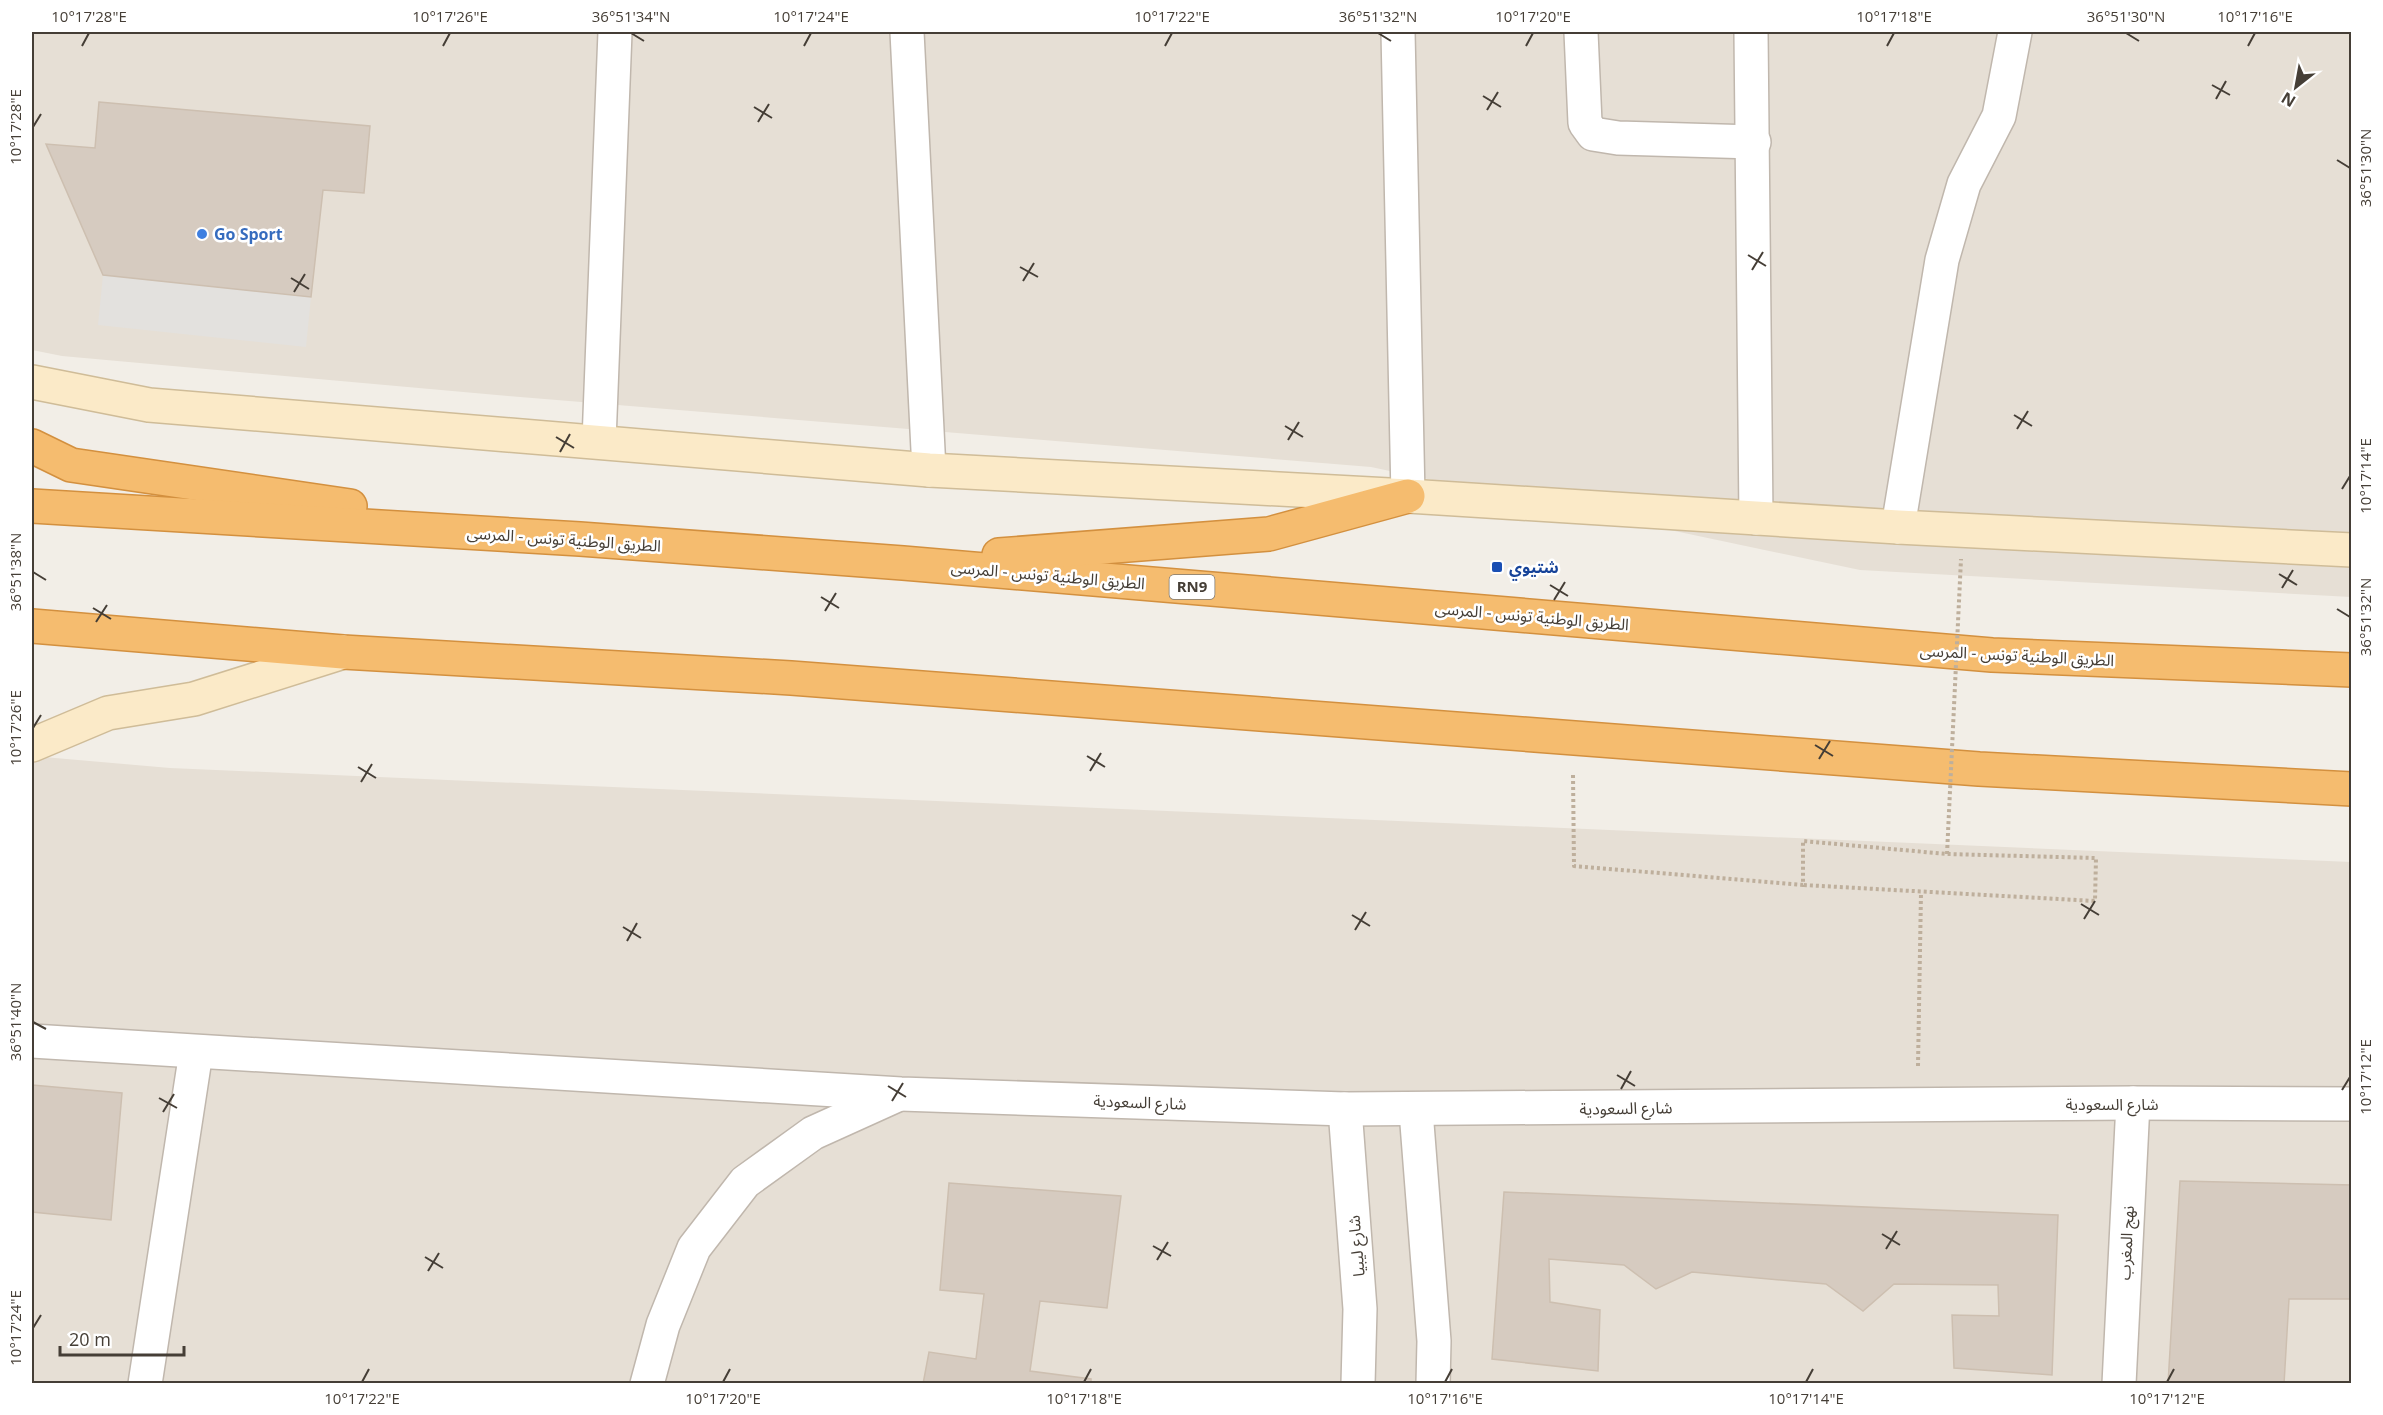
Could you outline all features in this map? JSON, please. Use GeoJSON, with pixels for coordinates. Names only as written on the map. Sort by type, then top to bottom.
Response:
{"type":"FeatureCollection","features":[{"type":"Feature","properties":{"kind":"highway"},"geometry":{"type":"LineString","coordinates":[[32,446],[71,465],[580,539]]}},
{"type":"Feature","properties":{"kind":"highway"},"geometry":{"type":"LineString","coordinates":[[903,563],[1269,534],[1408,496]]}},
{"type":"Feature","properties":{"kind":"highway","name":"الطريق الوطنية تونس - المرسى"},"geometry":{"type":"LineString","coordinates":[[32,506],[580,539],[903,563],[1992,656],[2352,670]]}},
{"type":"Feature","properties":{"kind":"highway"},"geometry":{"type":"LineString","coordinates":[[32,626],[343,652],[791,678],[1979,769],[2352,789]]}},
{"type":"Feature","properties":{"kind":"street"},"geometry":{"type":"LineString","coordinates":[[599,441],[615,32]]}},
{"type":"Feature","properties":{"kind":"street"},"geometry":{"type":"LineString","coordinates":[[908,32],[928,470]]}},
{"type":"Feature","properties":{"kind":"street"},"geometry":{"type":"LineString","coordinates":[[1398,32],[1408,496]]}},
{"type":"Feature","properties":{"kind":"street"},"geometry":{"type":"LineString","coordinates":[[1581,32],[1585,123],[1593,134],[1618,138],[1754,142]]}},
{"type":"Feature","properties":{"kind":"street"},"geometry":{"type":"LineString","coordinates":[[1751,32],[1754,142],[1755,518]]}},
{"type":"Feature","properties":{"kind":"street"},"geometry":{"type":"LineString","coordinates":[[1898,527],[1942,260],[1964,184],[1999,117],[2015,32]]}},
{"type":"Feature","properties":{"kind":"street"},"geometry":{"type":"LineString","coordinates":[[32,382],[149,405],[928,470],[1408,496],[1898,527],[2352,550]]}},
{"type":"Feature","properties":{"kind":"street"},"geometry":{"type":"LineString","coordinates":[[32,745],[108,713],[194,699],[343,652]]}},
{"type":"Feature","properties":{"kind":"street","name":"شارع السعودية"},"geometry":{"type":"LineString","coordinates":[[32,1041],[901,1094],[1416,1111],[2133,1103],[2352,1104]]}},
{"type":"Feature","properties":{"kind":"street"},"geometry":{"type":"LineString","coordinates":[[146,1383],[196,1052]]}},
{"type":"Feature","properties":{"kind":"street"},"geometry":{"type":"LineString","coordinates":[[647,1383],[663,1325],[694,1248],[746,1182],[813,1133],[901,1094]]}},
{"type":"Feature","properties":{"kind":"street","name":"نهج المغرب"},"geometry":{"type":"LineString","coordinates":[[2119,1383],[2133,1103]]}},
{"type":"Feature","properties":{"kind":"street","name":"شارع ليبيا"},"geometry":{"type":"LineString","coordinates":[[1345,1109],[1360,1309],[1358,1383]]}},
{"type":"Feature","properties":{"kind":"street"},"geometry":{"type":"LineString","coordinates":[[1416,1111],[1434,1341],[1433,1383]]}},
{"type":"Feature","properties":{"kind":"path"},"geometry":{"type":"LineString","coordinates":[[1947,854],[1961,558]]}},
{"type":"Feature","properties":{"kind":"path"},"geometry":{"type":"LineString","coordinates":[[1573,738],[1574,866],[1803,885],[1921,893],[2095,901],[2096,858],[1947,854],[1803,841],[1803,885]]}},
{"type":"Feature","properties":{"kind":"path"},"geometry":{"type":"LineString","coordinates":[[1918,1105],[1921,893]]}},
{"type":"Feature","properties":{"kind":"shaded area"},"geometry":{"type":"Polygon","coordinates":[[[32,32],[2351,32],[2351,597],[1860,570],[1371,467],[508,396],[62,356],[32,350],[32,32]]]}},
{"type":"Feature","properties":{"kind":"shaded area"},"geometry":{"type":"Polygon","coordinates":[[[103,275],[311,297],[306,347],[98,325],[103,275]]]}},
{"type":"Feature","properties":{"kind":"shaded area"},"geometry":{"type":"Polygon","coordinates":[[[32,756],[170,768],[2351,862],[2351,1383],[32,1383],[32,756]]]}},
{"type":"Feature","properties":{"kind":"building","name":"Go Sport"},"geometry":{"type":"Polygon","coordinates":[[[99,102],[370,126],[364,193],[323,190],[311,297],[103,275],[46,144],[95,148],[99,102]]]}},
{"type":"Feature","properties":{"kind":"building"},"geometry":{"type":"Polygon","coordinates":[[[32,1085],[122,1093],[111,1220],[32,1212],[32,1085]]]}},
{"type":"Feature","properties":{"kind":"building"},"geometry":{"type":"Polygon","coordinates":[[[2180,1181],[2352,1185],[2352,1299],[2289,1299],[2284,1384],[2168,1384],[2180,1181]]]}},
{"type":"Feature","properties":{"kind":"building"},"geometry":{"type":"Polygon","coordinates":[[[949,1183],[1121,1196],[1107,1308],[1040,1301],[1030,1371],[1091,1379],[1091,1384],[923,1384],[929,1352],[976,1359],[984,1294],[940,1290],[949,1183]]]}},
{"type":"Feature","properties":{"kind":"building"},"geometry":{"type":"Polygon","coordinates":[[[1504,1192],[2058,1215],[2052,1375],[1954,1368],[1952,1315],[1999,1316],[1998,1285],[1894,1284],[1863,1311],[1826,1284],[1692,1272],[1656,1289],[1624,1265],[1549,1259],[1550,1302],[1600,1310],[1598,1371],[1492,1359],[1504,1192]]]}},
{"type":"Feature","properties":{"kind":"place","name":"Go Sport"},"geometry":{"type":"Point","coordinates":[202,234]}},
{"type":"Feature","properties":{"kind":"place","name":"شتيوي"},"geometry":{"type":"Point","coordinates":[1497,567]}}]}
